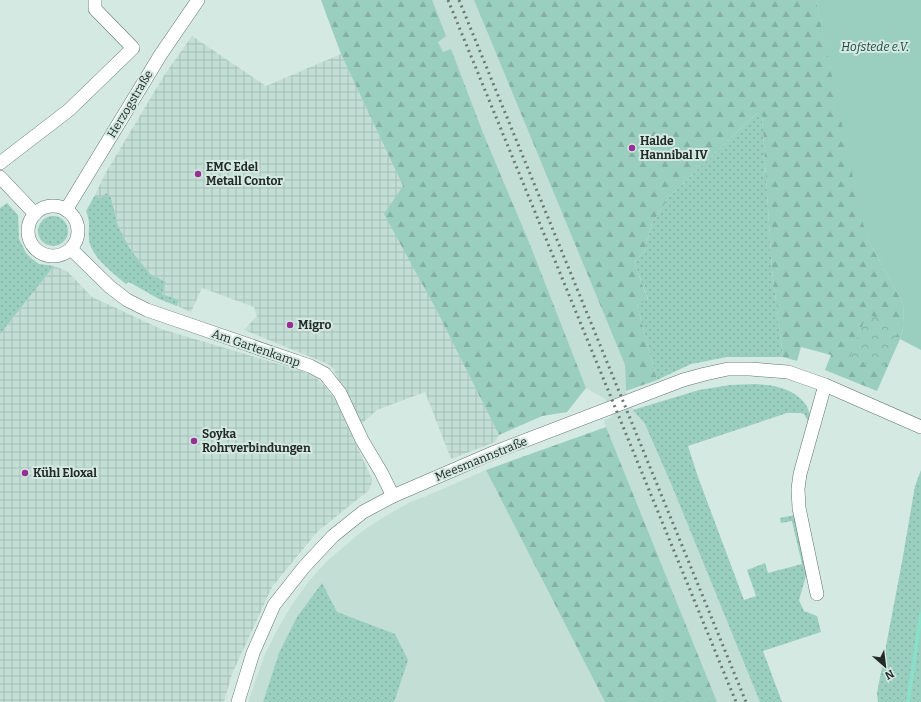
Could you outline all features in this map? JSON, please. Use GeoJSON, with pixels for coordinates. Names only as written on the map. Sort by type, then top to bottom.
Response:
{"type":"FeatureCollection","features":[{"type":"Feature","properties":{"kind":"street"},"geometry":{"type":"LineString","coordinates":[[0,163],[69,110],[133,48],[95,9],[95,0]]}},
{"type":"Feature","properties":{"kind":"street","name":"Herzogstraße"},"geometry":{"type":"LineString","coordinates":[[66,210],[161,54],[198,0]]}},
{"type":"Feature","properties":{"kind":"street"},"geometry":{"type":"LineString","coordinates":[[0,177],[35,214]]}},
{"type":"Feature","properties":{"kind":"street"},"geometry":{"type":"LineString","coordinates":[[50,206],[59,207],[66,210],[73,216],[77,224],[78,231],[76,240],[70,249],[55,256],[40,252],[33,246],[29,239],[28,226],[35,214],[43,208],[50,206]]}},
{"type":"Feature","properties":{"kind":"street","name":"Am Gartenkamp"},"geometry":{"type":"LineString","coordinates":[[70,249],[110,287],[127,300],[147,310],[310,366],[325,374],[340,393],[362,440],[394,496]]}},
{"type":"Feature","properties":{"kind":"street","name":"Meesmannstraße"},"geometry":{"type":"LineString","coordinates":[[238,702],[253,653],[274,606],[304,567],[333,536],[363,512],[394,496],[495,452],[683,380],[728,369],[788,372],[825,385],[921,427]]}},
{"type":"Feature","properties":{"kind":"street"},"geometry":{"type":"LineString","coordinates":[[817,594],[799,508],[798,490],[800,474],[825,385]]}},
{"type":"Feature","properties":{"kind":"shaded area"},"geometry":{"type":"Polygon","coordinates":[[[418,0],[474,0],[625,365],[626,391],[633,410],[645,424],[672,486],[760,702],[717,702],[606,427],[604,420],[612,417],[605,399],[586,388],[531,247],[418,0]]]}},
{"type":"Feature","properties":{"kind":"shaded area"},"geometry":{"type":"Polygon","coordinates":[[[192,36],[266,86],[341,54],[403,186],[436,309],[499,435],[495,442],[451,459],[425,392],[377,410],[360,425],[358,416],[333,368],[328,364],[244,330],[257,316],[254,307],[202,288],[191,312],[177,306],[178,300],[162,294],[166,282],[150,274],[130,249],[118,226],[111,198],[101,200],[95,195],[105,174],[165,74],[192,36]]]}},
{"type":"Feature","properties":{"kind":"shaded area"},"geometry":{"type":"Polygon","coordinates":[[[54,266],[67,271],[92,297],[161,329],[302,371],[314,376],[325,386],[336,401],[372,479],[369,490],[317,532],[272,587],[232,674],[224,702],[0,702],[0,334],[54,266]]]}},
{"type":"Feature","properties":{"kind":"shaded area"},"geometry":{"type":"Polygon","coordinates":[[[486,470],[605,702],[248,702],[265,654],[276,632],[291,606],[309,581],[326,562],[361,532],[382,518],[412,501],[486,470]]]}},
{"type":"Feature","properties":{"kind":"green space"},"geometry":{"type":"Polygon","coordinates":[[[321,0],[432,0],[446,36],[438,42],[443,52],[451,49],[483,133],[531,247],[586,388],[567,412],[542,416],[499,435],[436,309],[384,214],[403,186],[341,54],[321,0]]]}},
{"type":"Feature","properties":{"kind":"green space"},"geometry":{"type":"Polygon","coordinates":[[[474,0],[816,0],[868,240],[903,303],[904,325],[900,339],[877,391],[825,370],[831,355],[801,347],[797,361],[783,357],[772,270],[762,115],[757,113],[669,197],[652,223],[644,252],[634,262],[648,300],[637,305],[657,380],[626,391],[625,365],[474,0]]]}},
{"type":"Feature","properties":{"kind":"green space","name":"Hofstede e.V."},"geometry":{"type":"Polygon","coordinates":[[[816,0],[921,0],[921,350],[900,339],[904,325],[903,303],[868,240],[862,220],[816,0]]]}},
{"type":"Feature","properties":{"kind":"green space"},"geometry":{"type":"Polygon","coordinates":[[[757,113],[762,114],[772,270],[783,357],[727,357],[691,364],[657,380],[637,305],[648,299],[634,262],[644,252],[652,223],[669,197],[757,113]]]}},
{"type":"Feature","properties":{"kind":"green space"},"geometry":{"type":"Polygon","coordinates":[[[106,193],[111,198],[118,226],[130,249],[150,274],[166,282],[162,294],[179,300],[177,306],[159,299],[129,282],[126,284],[103,264],[94,252],[90,245],[89,222],[86,211],[95,195],[101,199],[106,193]]]}},
{"type":"Feature","properties":{"kind":"green space"},"geometry":{"type":"Polygon","coordinates":[[[7,203],[18,215],[19,239],[26,253],[39,264],[54,266],[0,334],[0,208],[7,203]]]}},
{"type":"Feature","properties":{"kind":"green space"},"geometry":{"type":"Polygon","coordinates":[[[53,216],[64,220],[68,231],[64,242],[53,246],[42,242],[38,231],[42,220],[53,216]]]}},
{"type":"Feature","properties":{"kind":"green space"},"geometry":{"type":"Polygon","coordinates":[[[867,314],[900,327],[883,370],[850,357],[867,314]]]}},
{"type":"Feature","properties":{"kind":"green space"},"geometry":{"type":"Polygon","coordinates":[[[756,384],[778,387],[798,396],[809,411],[809,423],[804,414],[787,413],[688,446],[744,600],[756,596],[747,570],[765,563],[768,573],[802,564],[792,521],[781,523],[780,518],[795,515],[808,569],[799,600],[804,611],[817,616],[821,632],[763,651],[782,702],[760,702],[672,486],[645,424],[633,410],[699,390],[730,385],[756,384]]]}},
{"type":"Feature","properties":{"kind":"green space"},"geometry":{"type":"Polygon","coordinates":[[[606,427],[717,702],[605,702],[486,470],[606,427]]]}},
{"type":"Feature","properties":{"kind":"green space"},"geometry":{"type":"Polygon","coordinates":[[[921,470],[921,702],[878,702],[877,693],[915,486],[921,470]]]}},
{"type":"Feature","properties":{"kind":"green space"},"geometry":{"type":"Polygon","coordinates":[[[322,583],[337,612],[395,634],[408,660],[394,702],[263,702],[279,653],[297,617],[322,583]]]}},
{"type":"Feature","properties":{"kind":"waterway"},"geometry":{"type":"LineString","coordinates":[[908,702],[921,614]]}},
{"type":"Feature","properties":{"kind":"railway"},"geometry":{"type":"LineString","coordinates":[[448,0],[736,702]]}},
{"type":"Feature","properties":{"kind":"railway"},"geometry":{"type":"LineString","coordinates":[[459,0],[746,702]]}},
{"type":"Feature","properties":{"kind":"place","name":"Halde Hannibal IV"},"geometry":{"type":"Point","coordinates":[632,148]}},
{"type":"Feature","properties":{"kind":"place","name":"EMC Edel Metall Contor"},"geometry":{"type":"Point","coordinates":[198,174]}},
{"type":"Feature","properties":{"kind":"place","name":"Migro"},"geometry":{"type":"Point","coordinates":[290,325]}},
{"type":"Feature","properties":{"kind":"place","name":"Soyka Rohrverbindungen"},"geometry":{"type":"Point","coordinates":[194,441]}},
{"type":"Feature","properties":{"kind":"place","name":"Kühl Eloxal"},"geometry":{"type":"Point","coordinates":[25,473]}}]}
